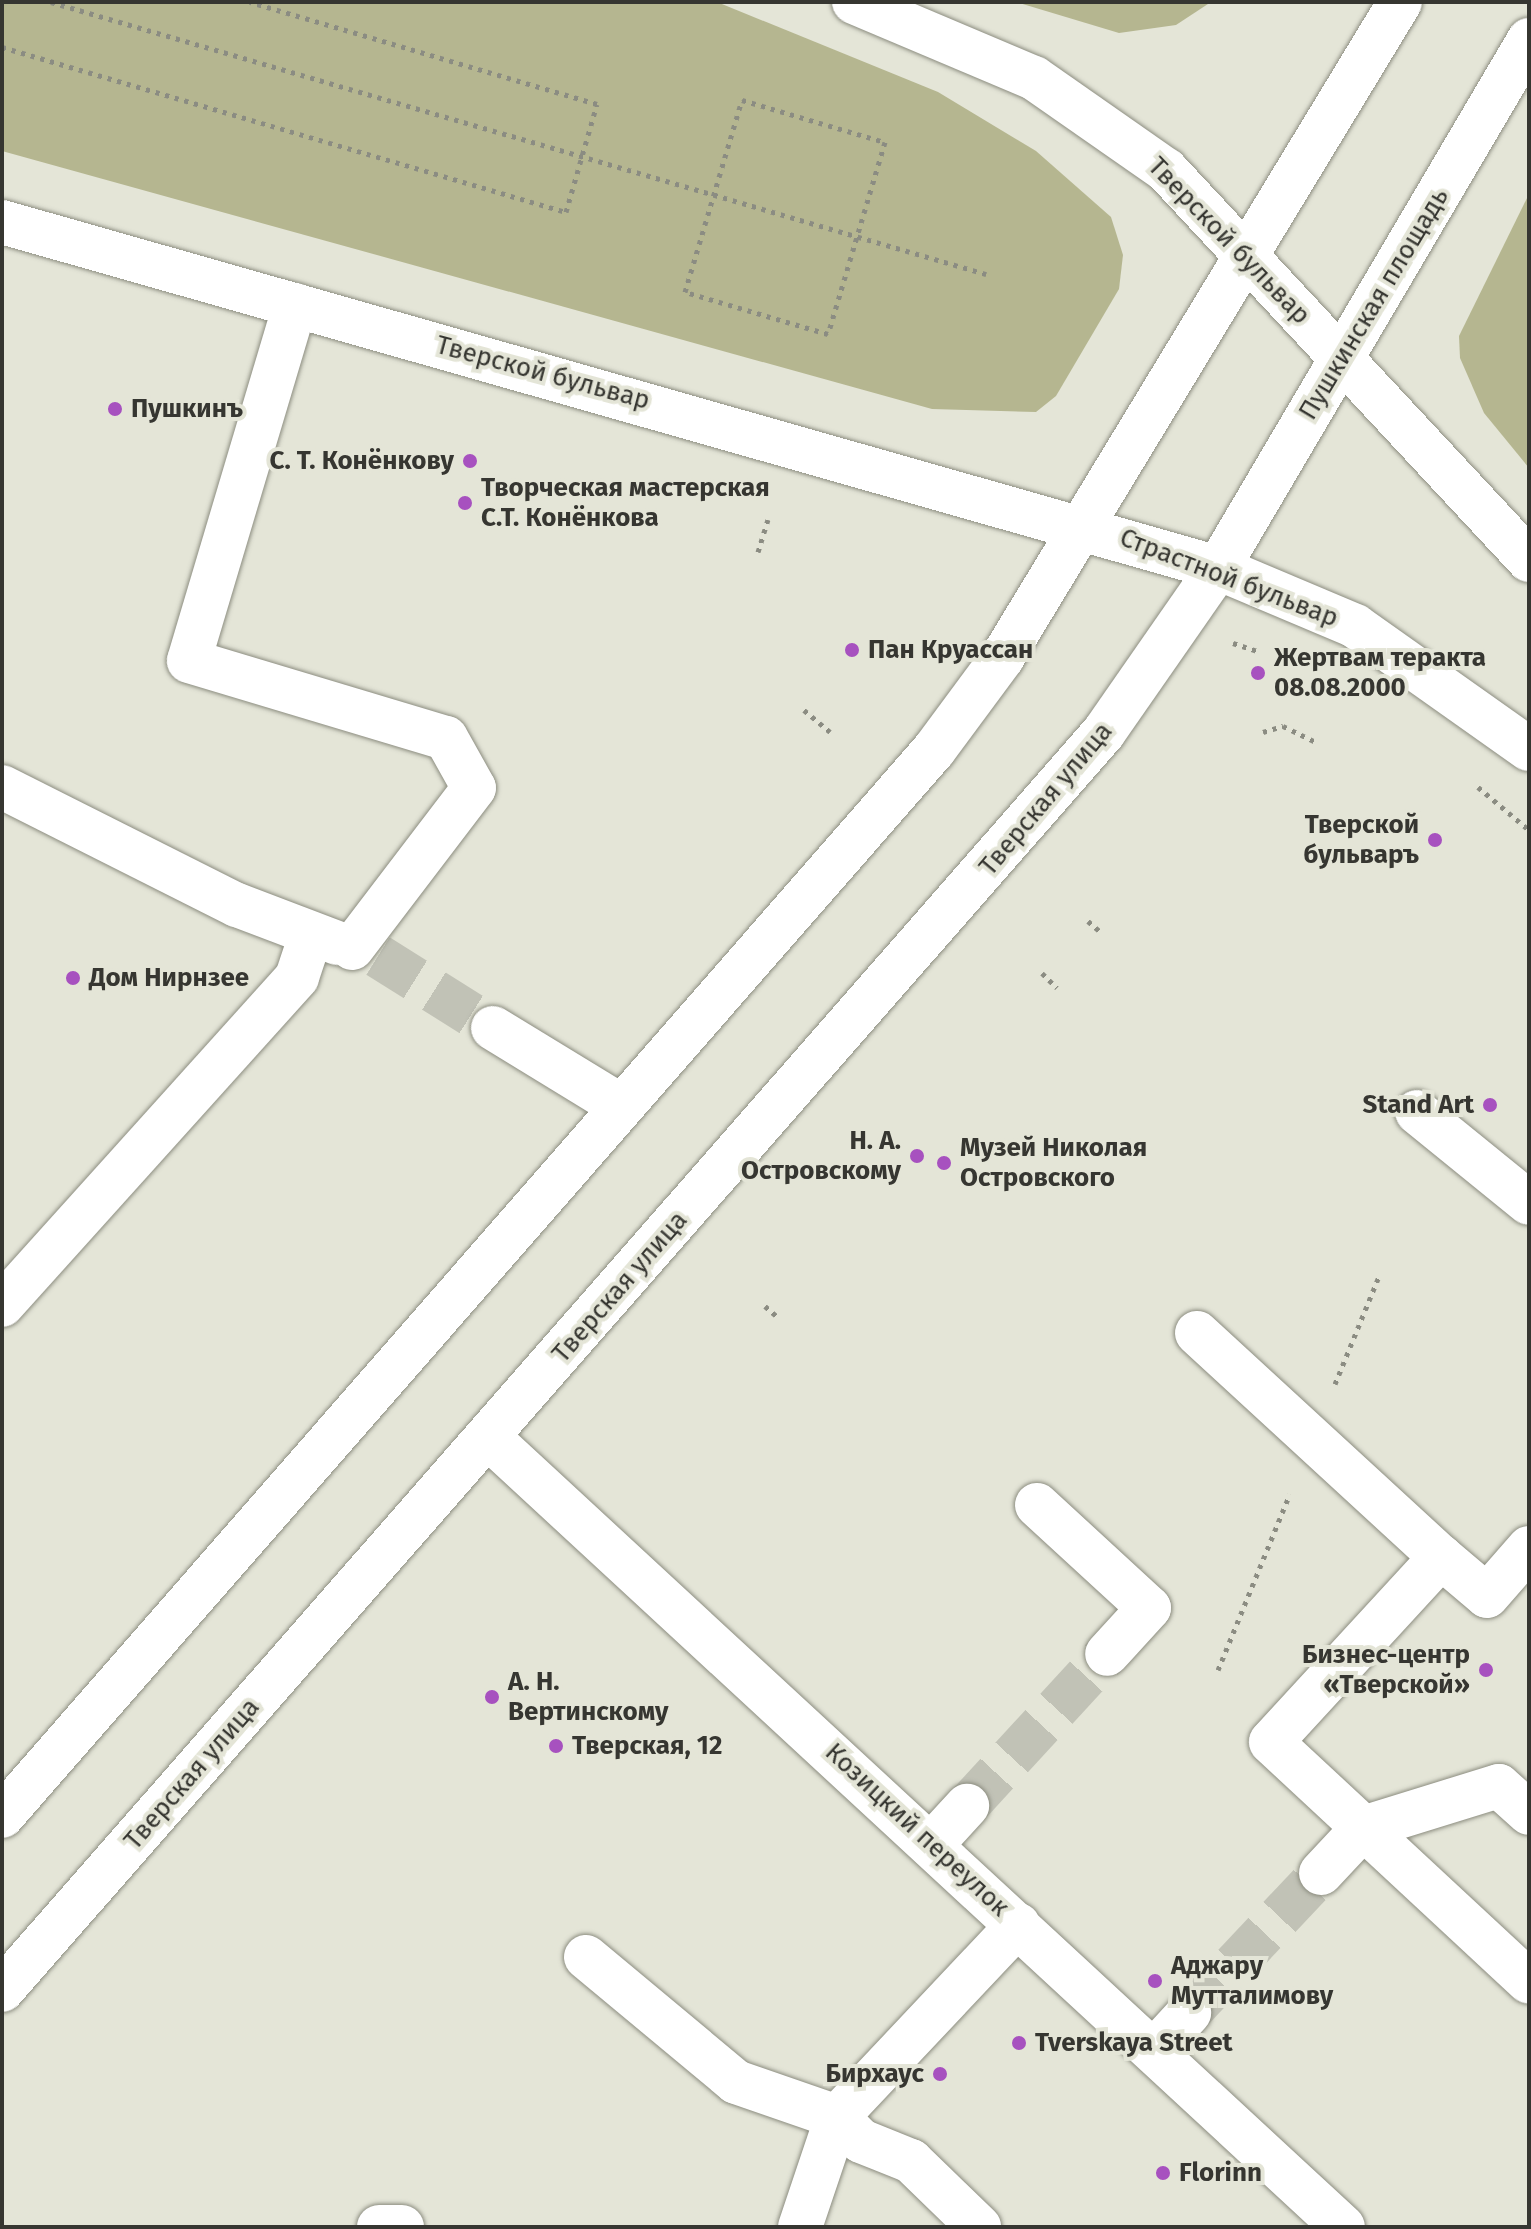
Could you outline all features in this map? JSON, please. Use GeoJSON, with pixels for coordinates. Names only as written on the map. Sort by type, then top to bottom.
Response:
{"type":"FeatureCollection","features":[{"type":"Feature","properties":{"kind":"main road","name":"Тверской бульвар"},"geometry":{"type":"LineString","coordinates":[[854,2],[1062,94],[1166,170],[1249,254],[1341,359]]}},
{"type":"Feature","properties":{"kind":"main road"},"geometry":{"type":"LineString","coordinates":[[2,1816],[934,750],[1002,658],[1400,2]]}},
{"type":"Feature","properties":{"kind":"main road","name":"Пушкинская площадь"},"geometry":{"type":"LineString","coordinates":[[1218,568],[1529,40]]}},
{"type":"Feature","properties":{"kind":"main road","name":"Тверской бульвар"},"geometry":{"type":"LineString","coordinates":[[2,222],[1083,525]]}},
{"type":"Feature","properties":{"kind":"main road"},"geometry":{"type":"LineString","coordinates":[[2,787],[311,935],[365,952],[474,788],[446,738],[189,661],[295,305]]}},
{"type":"Feature","properties":{"kind":"main road"},"geometry":{"type":"LineString","coordinates":[[1341,359],[1529,560]]}},
{"type":"Feature","properties":{"kind":"main road","name":"Страстной бульвар"},"geometry":{"type":"LineString","coordinates":[[1083,525],[1218,568],[1355,626],[1529,749]]}},
{"type":"Feature","properties":{"kind":"main road","name":"Тверская улица"},"geometry":{"type":"LineString","coordinates":[[2,1990],[1058,790],[1218,568]]}},
{"type":"Feature","properties":{"kind":"main road"},"geometry":{"type":"LineString","coordinates":[[2,1305],[297,977],[311,935]]}},
{"type":"Feature","properties":{"kind":"main road"},"geometry":{"type":"LineString","coordinates":[[493,1028],[621,1106]]}},
{"type":"Feature","properties":{"kind":"main road"},"geometry":{"type":"LineString","coordinates":[[1417,1112],[1529,1203]]}},
{"type":"Feature","properties":{"kind":"main road"},"geometry":{"type":"LineString","coordinates":[[1197,1333],[1487,1596],[1529,1548]]}},
{"type":"Feature","properties":{"kind":"main road","name":"Козицкий переулок"},"geometry":{"type":"LineString","coordinates":[[488,1437],[1343,2227]]}},
{"type":"Feature","properties":{"kind":"main road"},"geometry":{"type":"LineString","coordinates":[[1037,1505],[1149,1608],[1107,1654]]}},
{"type":"Feature","properties":{"kind":"main road"},"geometry":{"type":"LineString","coordinates":[[1441,1557],[1271,1742],[1529,1982]]}},
{"type":"Feature","properties":{"kind":"main road"},"geometry":{"type":"LineString","coordinates":[[1321,1873],[1363,1828],[1499,1786],[1529,1813]]}},
{"type":"Feature","properties":{"kind":"main road"},"geometry":{"type":"LineString","coordinates":[[932,1844],[967,1806]]}},
{"type":"Feature","properties":{"kind":"main road"},"geometry":{"type":"LineString","coordinates":[[800,2227],[837,2117],[1018,1925]]}},
{"type":"Feature","properties":{"kind":"main road"},"geometry":{"type":"LineString","coordinates":[[586,1957],[736,2082],[837,2117],[861,2141],[911,2161],[979,2227]]}},
{"type":"Feature","properties":{"kind":"main road"},"geometry":{"type":"LineString","coordinates":[[1154,2051],[1189,2013]]}},
{"type":"Feature","properties":{"kind":"main road"},"geometry":{"type":"LineString","coordinates":[[379,2227],[402,2227]]}},
{"type":"Feature","properties":{"kind":"path"},"geometry":{"type":"LineString","coordinates":[[51,2],[986,274]]}},
{"type":"Feature","properties":{"kind":"path"},"geometry":{"type":"LineString","coordinates":[[2,47],[566,212],[597,104],[250,2]]}},
{"type":"Feature","properties":{"kind":"path"},"geometry":{"type":"LineString","coordinates":[[742,100],[885,142],[857,236],[828,334],[685,292],[742,100]]}},
{"type":"Feature","properties":{"kind":"path"},"geometry":{"type":"LineString","coordinates":[[758,552],[768,519]]}},
{"type":"Feature","properties":{"kind":"path"},"geometry":{"type":"LineString","coordinates":[[804,710],[830,732]]}},
{"type":"Feature","properties":{"kind":"path"},"geometry":{"type":"LineString","coordinates":[[1263,732],[1283,726],[1316,742]]}},
{"type":"Feature","properties":{"kind":"path"},"geometry":{"type":"LineString","coordinates":[[1088,921],[1102,933]]}},
{"type":"Feature","properties":{"kind":"path"},"geometry":{"type":"LineString","coordinates":[[1042,973],[1057,988]]}},
{"type":"Feature","properties":{"kind":"path"},"geometry":{"type":"LineString","coordinates":[[765,1306],[779,1318]]}},
{"type":"Feature","properties":{"kind":"green space"},"geometry":{"type":"Polygon","coordinates":[[[2,2],[717,2],[938,92],[1036,151],[1111,217],[1123,255],[1119,289],[1056,396],[1036,412],[932,409],[2,151],[2,2]]]}},
{"type":"Feature","properties":{"kind":"green space"},"geometry":{"type":"Polygon","coordinates":[[[1016,2],[1211,2],[1176,25],[1119,33],[1016,2]]]}},
{"type":"Feature","properties":{"kind":"green space"},"geometry":{"type":"Polygon","coordinates":[[[1529,194],[1529,468],[1484,413],[1460,358],[1459,336],[1529,194]]]}},
{"type":"Feature","properties":{"kind":"tunnel"},"geometry":{"type":"LineString","coordinates":[[378,956],[493,1028]]}},
{"type":"Feature","properties":{"kind":"tunnel"},"geometry":{"type":"LineString","coordinates":[[967,1806],[1107,1654]]}},
{"type":"Feature","properties":{"kind":"tunnel"},"geometry":{"type":"LineString","coordinates":[[1189,2013],[1321,1873]]}},
{"type":"Feature","properties":{"kind":"place","name":"Пушкинъ"},"geometry":{"type":"Point","coordinates":[115,409]}},
{"type":"Feature","properties":{"kind":"place","name":"С. Т. Конёнкову"},"geometry":{"type":"Point","coordinates":[470,461]}},
{"type":"Feature","properties":{"kind":"place","name":"Творческая мастерская С.Т. Конёнкова"},"geometry":{"type":"Point","coordinates":[465,503]}},
{"type":"Feature","properties":{"kind":"place","name":"Пан Круассан"},"geometry":{"type":"Point","coordinates":[852,650]}},
{"type":"Feature","properties":{"kind":"place","name":"Жертвам теракта 08.08.2000"},"geometry":{"type":"Point","coordinates":[1258,673]}},
{"type":"Feature","properties":{"kind":"place","name":"Тверской бульваръ"},"geometry":{"type":"Point","coordinates":[1435,840]}},
{"type":"Feature","properties":{"kind":"place","name":"Дом Нирнзее"},"geometry":{"type":"Point","coordinates":[73,978]}},
{"type":"Feature","properties":{"kind":"place","name":"Stand Art"},"geometry":{"type":"Point","coordinates":[1490,1105]}},
{"type":"Feature","properties":{"kind":"place","name":"Н. А. Островскому"},"geometry":{"type":"Point","coordinates":[917,1156]}},
{"type":"Feature","properties":{"kind":"place","name":"Музей Николая Островского"},"geometry":{"type":"Point","coordinates":[944,1163]}},
{"type":"Feature","properties":{"kind":"place","name":"Бизнес-центр «Тверской»"},"geometry":{"type":"Point","coordinates":[1486,1670]}},
{"type":"Feature","properties":{"kind":"place","name":"А. Н. Вертинскому"},"geometry":{"type":"Point","coordinates":[492,1697]}},
{"type":"Feature","properties":{"kind":"place","name":"Тверская, 12"},"geometry":{"type":"Point","coordinates":[556,1746]}},
{"type":"Feature","properties":{"kind":"place","name":"Аджару Мутталимову"},"geometry":{"type":"Point","coordinates":[1155,1981]}},
{"type":"Feature","properties":{"kind":"place","name":"Tverskaya Street"},"geometry":{"type":"Point","coordinates":[1019,2043]}},
{"type":"Feature","properties":{"kind":"place","name":"Бирхаус"},"geometry":{"type":"Point","coordinates":[940,2074]}},
{"type":"Feature","properties":{"kind":"place","name":"Florinn"},"geometry":{"type":"Point","coordinates":[1163,2173]}}]}
